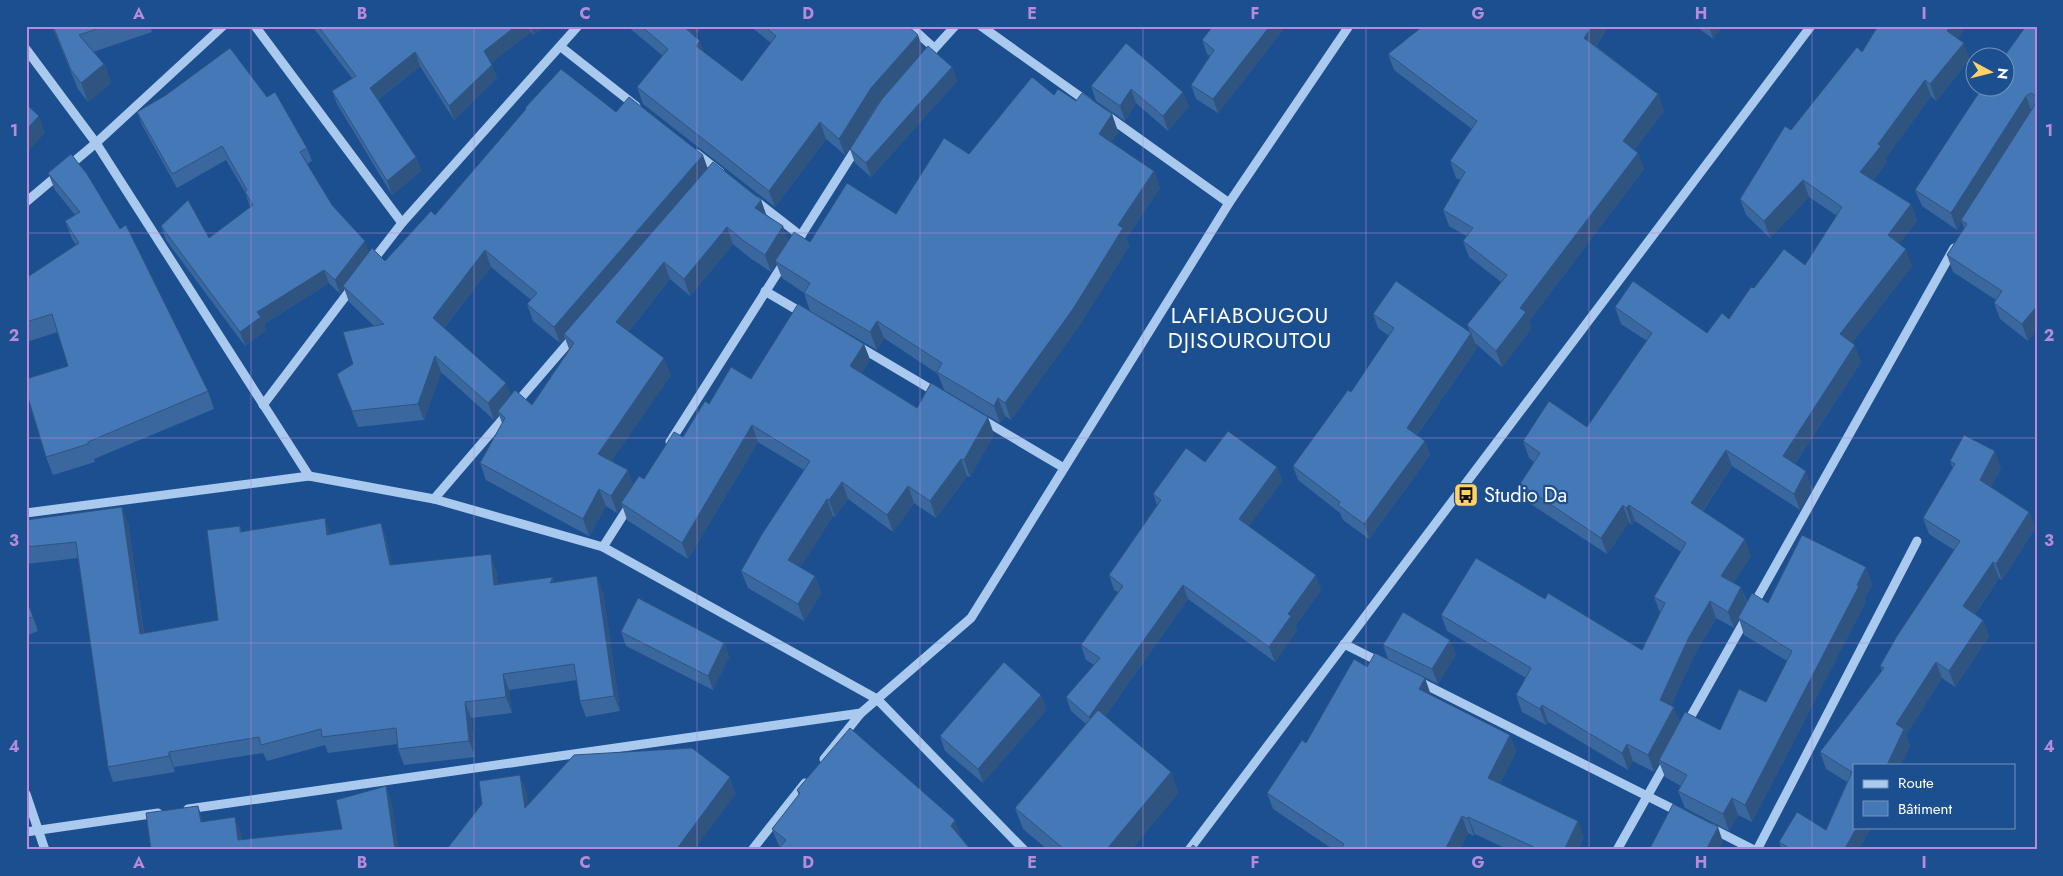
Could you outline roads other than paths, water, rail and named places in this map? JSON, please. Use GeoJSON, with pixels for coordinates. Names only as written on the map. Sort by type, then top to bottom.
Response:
{"type":"FeatureCollection","features":[{"type":"Feature","properties":{"kind":"street"},"geometry":{"type":"LineString","coordinates":[[26,202],[96,144],[223,26]]}},
{"type":"Feature","properties":{"kind":"street"},"geometry":{"type":"LineString","coordinates":[[255,26],[402,223]]}},
{"type":"Feature","properties":{"kind":"street"},"geometry":{"type":"LineString","coordinates":[[366,270],[402,223],[578,26]]}},
{"type":"Feature","properties":{"kind":"street"},"geometry":{"type":"LineString","coordinates":[[910,26],[934,48]]}},
{"type":"Feature","properties":{"kind":"street"},"geometry":{"type":"LineString","coordinates":[[917,68],[955,26]]}},
{"type":"Feature","properties":{"kind":"street"},"geometry":{"type":"LineString","coordinates":[[981,26],[1093,106]]}},
{"type":"Feature","properties":{"kind":"street"},"geometry":{"type":"LineString","coordinates":[[752,850],[861,713],[971,618],[1229,203],[1349,26]]}},
{"type":"Feature","properties":{"kind":"street"},"geometry":{"type":"LineString","coordinates":[[1189,850],[1812,26]]}},
{"type":"Feature","properties":{"kind":"street"},"geometry":{"type":"LineString","coordinates":[[561,46],[643,112]]}},
{"type":"Feature","properties":{"kind":"street"},"geometry":{"type":"LineString","coordinates":[[26,49],[96,144],[309,476]]}},
{"type":"Feature","properties":{"kind":"street"},"geometry":{"type":"LineString","coordinates":[[1101,112],[1229,203]]}},
{"type":"Feature","properties":{"kind":"street"},"geometry":{"type":"LineString","coordinates":[[666,448],[861,141]]}},
{"type":"Feature","properties":{"kind":"street"},"geometry":{"type":"LineString","coordinates":[[688,147],[721,174],[711,178]]}},
{"type":"Feature","properties":{"kind":"street"},"geometry":{"type":"LineString","coordinates":[[748,194],[800,236]]}},
{"type":"Feature","properties":{"kind":"street"},"geometry":{"type":"LineString","coordinates":[[1681,735],[1958,240]]}},
{"type":"Feature","properties":{"kind":"street"},"geometry":{"type":"LineString","coordinates":[[263,405],[360,278]]}},
{"type":"Feature","properties":{"kind":"street"},"geometry":{"type":"LineString","coordinates":[[765,291],[817,321]]}},
{"type":"Feature","properties":{"kind":"street"},"geometry":{"type":"LineString","coordinates":[[434,499],[582,327]]}},
{"type":"Feature","properties":{"kind":"street"},"geometry":{"type":"LineString","coordinates":[[851,342],[945,397]]}},
{"type":"Feature","properties":{"kind":"street"},"geometry":{"type":"LineString","coordinates":[[970,412],[1064,468]]}},
{"type":"Feature","properties":{"kind":"street"},"geometry":{"type":"LineString","coordinates":[[26,513],[309,476],[434,499],[603,547],[877,699],[1024,850]]}},
{"type":"Feature","properties":{"kind":"street"},"geometry":{"type":"LineString","coordinates":[[603,547],[634,498]]}},
{"type":"Feature","properties":{"kind":"street"},"geometry":{"type":"LineString","coordinates":[[1705,825],[1756,850],[1917,541]]}},
{"type":"Feature","properties":{"kind":"street"},"geometry":{"type":"LineString","coordinates":[[1344,644],[1388,667]]}},
{"type":"Feature","properties":{"kind":"street"},"geometry":{"type":"LineString","coordinates":[[1406,676],[1688,817]]}},
{"type":"Feature","properties":{"kind":"street"},"geometry":{"type":"LineString","coordinates":[[175,811],[861,713]]}},
{"type":"Feature","properties":{"kind":"street"},"geometry":{"type":"LineString","coordinates":[[1617,850],[1671,753]]}},
{"type":"Feature","properties":{"kind":"street"},"geometry":{"type":"LineString","coordinates":[[26,794],[45,850]]}},
{"type":"Feature","properties":{"kind":"street"},"geometry":{"type":"LineString","coordinates":[[26,832],[166,812]]}},
{"type":"Feature","properties":{"kind":"place","name":"Studio Da"},"geometry":{"type":"Point","coordinates":[1466,495]}},
{"type":"Feature","properties":{"kind":"district","name":"LAFIABOUGOU DJISOUROUTOU"},"geometry":{"type":"Point","coordinates":[1250,328]}}]}
